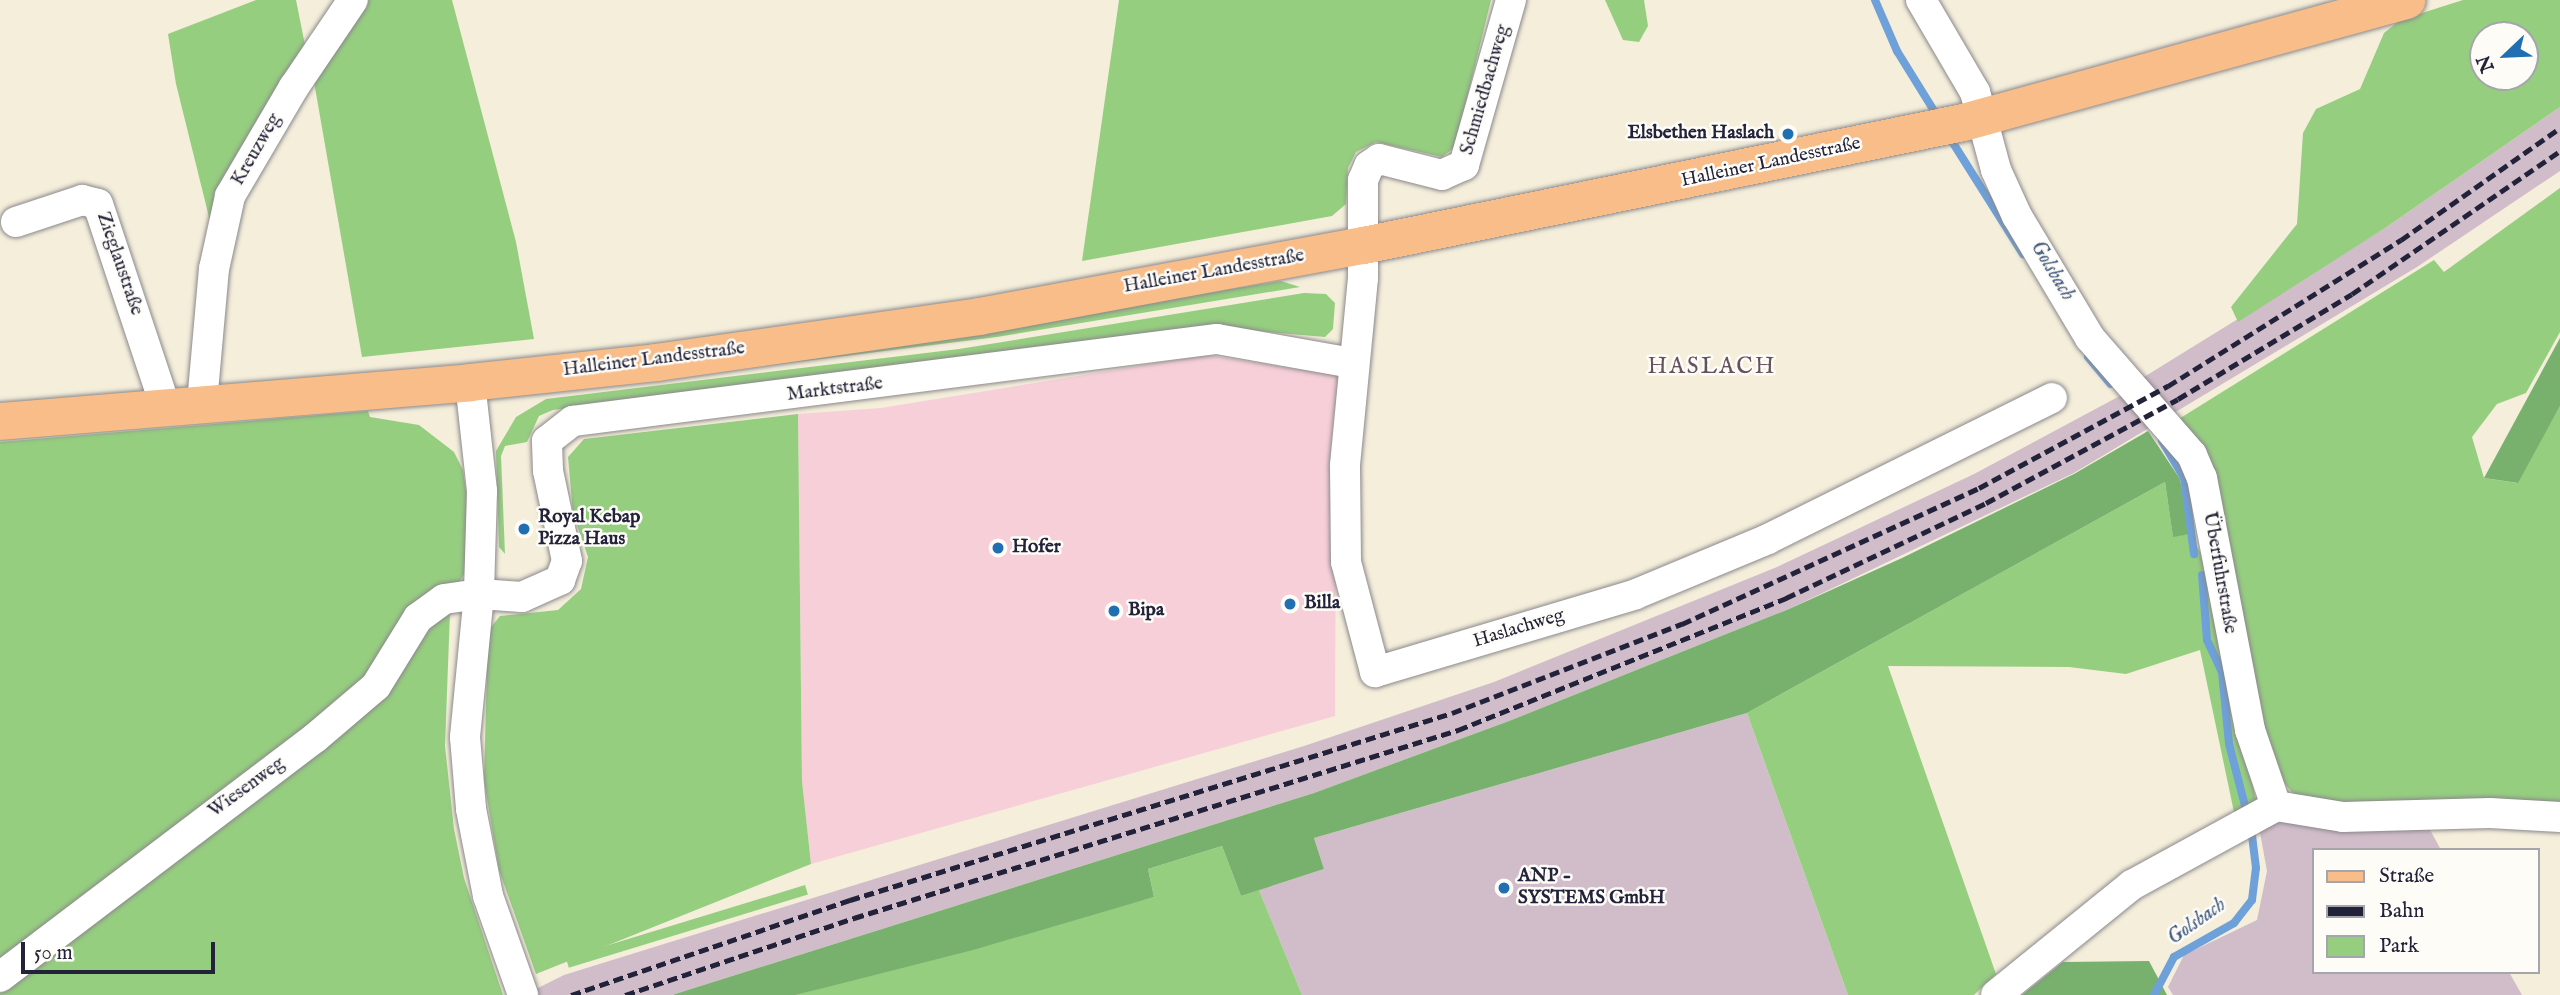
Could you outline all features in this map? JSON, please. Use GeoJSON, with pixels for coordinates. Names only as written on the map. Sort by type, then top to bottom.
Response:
{"type":"FeatureCollection","features":[{"type":"Feature","properties":{"kind":"main road","name":"Halleiner Landesstraße"},"geometry":{"type":"LineString","coordinates":[[0,421],[470,382],[656,362],[979,316],[1363,245],[1972,120],[2407,0]]}},
{"type":"Feature","properties":{"kind":"street","name":"Kreuzweg"},"geometry":{"type":"LineString","coordinates":[[202,403],[214,269],[230,196],[294,87],[353,0]]}},
{"type":"Feature","properties":{"kind":"street","name":"Schmiedbachweg"},"geometry":{"type":"LineString","coordinates":[[1363,245],[1363,180],[1369,166],[1379,159],[1393,159],[1442,175],[1464,165],[1511,0]]}},
{"type":"Feature","properties":{"kind":"street","name":"Überfuhrstraße"},"geometry":{"type":"LineString","coordinates":[[1921,0],[1968,76],[1972,120],[2017,216],[2090,338],[2192,455],[2202,478],[2250,730],[2276,806]]}},
{"type":"Feature","properties":{"kind":"street","name":"Zieglaustraße"},"geometry":{"type":"LineString","coordinates":[[16,222],[82,200],[98,204],[166,408]]}},
{"type":"Feature","properties":{"kind":"street","name":"Haslachweg"},"geometry":{"type":"LineString","coordinates":[[1363,245],[1345,466],[1346,562],[1375,672],[1636,594],[1768,539],[2052,398]]}},
{"type":"Feature","properties":{"kind":"street","name":"Marktstraße"},"geometry":{"type":"LineString","coordinates":[[479,594],[522,597],[560,580],[567,561],[548,471],[547,441],[573,421],[1217,339],[1352,363]]}},
{"type":"Feature","properties":{"kind":"street"},"geometry":{"type":"LineString","coordinates":[[470,382],[482,491],[479,594],[465,737],[471,809],[488,896],[523,995]]}},
{"type":"Feature","properties":{"kind":"street","name":"Wiesenweg"},"geometry":{"type":"LineString","coordinates":[[0,977],[356,704],[376,686],[418,618],[444,599],[479,594]]}},
{"type":"Feature","properties":{"kind":"street"},"geometry":{"type":"LineString","coordinates":[[1996,995],[2132,885],[2276,806],[2343,817],[2490,813],[2560,817]]}},
{"type":"Feature","properties":{"kind":"shaded area"},"geometry":{"type":"Polygon","coordinates":[[[2560,107],[2560,171],[2417,267],[2074,473],[1789,609],[1509,721],[1314,793],[672,995],[524,995],[564,975],[1304,746],[1494,682],[1777,567],[1974,474],[2144,383],[2144,377],[2388,226],[2560,107]]]}},
{"type":"Feature","properties":{"kind":"shaded area"},"geometry":{"type":"Polygon","coordinates":[[[1206,355],[1342,376],[1336,483],[1335,716],[811,864],[802,781],[798,414],[881,408],[1206,355]]]}},
{"type":"Feature","properties":{"kind":"shaded area"},"geometry":{"type":"Polygon","coordinates":[[[1747,713],[1848,995],[1302,995],[1259,890],[1324,869],[1314,838],[1747,713]]]}},
{"type":"Feature","properties":{"kind":"shaded area"},"geometry":{"type":"Polygon","coordinates":[[[2283,822],[2428,826],[2440,848],[2312,848],[2312,974],[2510,974],[2522,995],[2173,995],[2168,987],[2184,955],[2257,920],[2267,871],[2259,827],[2283,822]]]}},
{"type":"Feature","properties":{"kind":"green space"},"geometry":{"type":"Polygon","coordinates":[[[256,0],[296,0],[307,55],[210,221],[176,84],[168,34],[256,0]]]}},
{"type":"Feature","properties":{"kind":"green space"},"geometry":{"type":"Polygon","coordinates":[[[364,0],[452,0],[516,242],[534,339],[362,357],[313,76],[364,0]]]}},
{"type":"Feature","properties":{"kind":"green space"},"geometry":{"type":"Polygon","coordinates":[[[1119,0],[1491,0],[1455,147],[1442,157],[1376,142],[1356,152],[1348,168],[1346,204],[1332,216],[1082,261],[1119,0]]]}},
{"type":"Feature","properties":{"kind":"green space"},"geometry":{"type":"Polygon","coordinates":[[[1605,0],[1644,0],[1648,26],[1639,42],[1623,40],[1605,0]]]}},
{"type":"Feature","properties":{"kind":"green space"},"geometry":{"type":"Polygon","coordinates":[[[2463,0],[2560,0],[2560,107],[2388,226],[2238,322],[2231,307],[2297,224],[2303,133],[2316,109],[2360,89],[2384,33],[2400,20],[2463,0]]]}},
{"type":"Feature","properties":{"kind":"green space"},"geometry":{"type":"Polygon","coordinates":[[[2560,188],[2560,332],[2526,393],[2497,404],[2472,437],[2484,478],[2517,483],[2560,406],[2560,807],[2336,805],[2296,797],[2268,764],[2174,422],[2434,260],[2444,272],[2560,188]]]}},
{"type":"Feature","properties":{"kind":"green space"},"geometry":{"type":"Polygon","coordinates":[[[1281,281],[1300,287],[997,337],[708,373],[1281,281]]]}},
{"type":"Feature","properties":{"kind":"green space"},"geometry":{"type":"Polygon","coordinates":[[[1304,293],[1326,294],[1335,303],[1333,329],[1325,337],[1200,326],[553,410],[539,416],[527,442],[505,446],[501,456],[505,554],[499,547],[496,451],[516,417],[546,399],[959,349],[1304,293]]]}},
{"type":"Feature","properties":{"kind":"green space"},"geometry":{"type":"Polygon","coordinates":[[[2560,338],[2560,406],[2518,483],[2484,478],[2560,338]]]}},
{"type":"Feature","properties":{"kind":"green space"},"geometry":{"type":"Polygon","coordinates":[[[368,411],[370,417],[419,425],[454,452],[463,470],[468,504],[465,573],[458,584],[349,699],[0,970],[0,442],[368,411]]]}},
{"type":"Feature","properties":{"kind":"green space"},"geometry":{"type":"Polygon","coordinates":[[[798,414],[802,781],[811,864],[536,974],[499,870],[484,780],[488,631],[500,616],[558,610],[581,589],[588,557],[573,513],[568,457],[584,439],[798,414]]]}},
{"type":"Feature","properties":{"kind":"green space"},"geometry":{"type":"Polygon","coordinates":[[[2148,431],[2180,479],[2190,534],[2173,537],[2165,482],[1747,713],[1314,838],[1324,869],[1241,896],[1222,846],[1148,869],[1154,897],[973,950],[796,995],[672,995],[1314,793],[1509,721],[1789,609],[1902,558],[2074,474],[2148,431]]]}},
{"type":"Feature","properties":{"kind":"green space"},"geometry":{"type":"Polygon","coordinates":[[[2165,482],[2173,536],[2190,534],[2208,566],[2256,801],[2235,817],[2200,650],[2126,674],[2069,667],[1888,666],[1996,974],[1974,995],[1848,995],[1747,713],[2165,482]]]}},
{"type":"Feature","properties":{"kind":"green space"},"geometry":{"type":"Polygon","coordinates":[[[450,612],[445,746],[454,829],[464,878],[503,995],[0,995],[0,986],[370,700],[420,624],[450,612]]]}},
{"type":"Feature","properties":{"kind":"green space"},"geometry":{"type":"Polygon","coordinates":[[[1222,846],[1241,896],[1259,890],[1302,995],[796,995],[1154,897],[1148,869],[1222,846]]]}},
{"type":"Feature","properties":{"kind":"green space"},"geometry":{"type":"Polygon","coordinates":[[[805,885],[808,895],[569,968],[566,958],[805,885]]]}},
{"type":"Feature","properties":{"kind":"green space"},"geometry":{"type":"Polygon","coordinates":[[[2149,961],[2167,995],[2022,995],[2063,962],[2149,961]]]}},
{"type":"Feature","properties":{"kind":"waterway","name":"Golsbach"},"geometry":{"type":"LineString","coordinates":[[1875,0],[1897,51],[1938,117]]}},
{"type":"Feature","properties":{"kind":"waterway","name":"Golsbach"},"geometry":{"type":"LineString","coordinates":[[1948,135],[2023,254]]}},
{"type":"Feature","properties":{"kind":"waterway","name":"Golsbach"},"geometry":{"type":"LineString","coordinates":[[2088,357],[2111,384]]}},
{"type":"Feature","properties":{"kind":"waterway","name":"Golsbach"},"geometry":{"type":"LineString","coordinates":[[2162,441],[2184,478],[2194,554]]}},
{"type":"Feature","properties":{"kind":"waterway","name":"Golsbach"},"geometry":{"type":"LineString","coordinates":[[2202,575],[2207,640],[2222,672],[2229,744],[2245,806]]}},
{"type":"Feature","properties":{"kind":"waterway","name":"Golsbach"},"geometry":{"type":"LineString","coordinates":[[2154,995],[2174,957],[2234,923],[2252,900],[2256,868],[2252,836]]}},
{"type":"Feature","properties":{"kind":"railway"},"geometry":{"type":"LineString","coordinates":[[571,995],[850,900],[1452,713],[1682,624],[1979,488],[2168,386],[2401,240],[2560,128]]}},
{"type":"Feature","properties":{"kind":"railway"},"geometry":{"type":"LineString","coordinates":[[625,995],[854,918],[1458,730],[1786,598],[1986,503],[2178,399],[2352,294],[2560,151]]}},
{"type":"Feature","properties":{"kind":"place","name":"Elsbethen Haslach"},"geometry":{"type":"Point","coordinates":[1788,134]}},
{"type":"Feature","properties":{"kind":"place","name":"Royal Kebap Pizza Haus"},"geometry":{"type":"Point","coordinates":[524,529]}},
{"type":"Feature","properties":{"kind":"place","name":"Hofer"},"geometry":{"type":"Point","coordinates":[998,548]}},
{"type":"Feature","properties":{"kind":"place","name":"Billa"},"geometry":{"type":"Point","coordinates":[1290,604]}},
{"type":"Feature","properties":{"kind":"place","name":"Bipa"},"geometry":{"type":"Point","coordinates":[1114,611]}},
{"type":"Feature","properties":{"kind":"place","name":"ANP - SYSTEMS GmbH"},"geometry":{"type":"Point","coordinates":[1504,888]}},
{"type":"Feature","properties":{"kind":"district","name":"HASLACH"},"geometry":{"type":"Point","coordinates":[1712,367]}}]}
